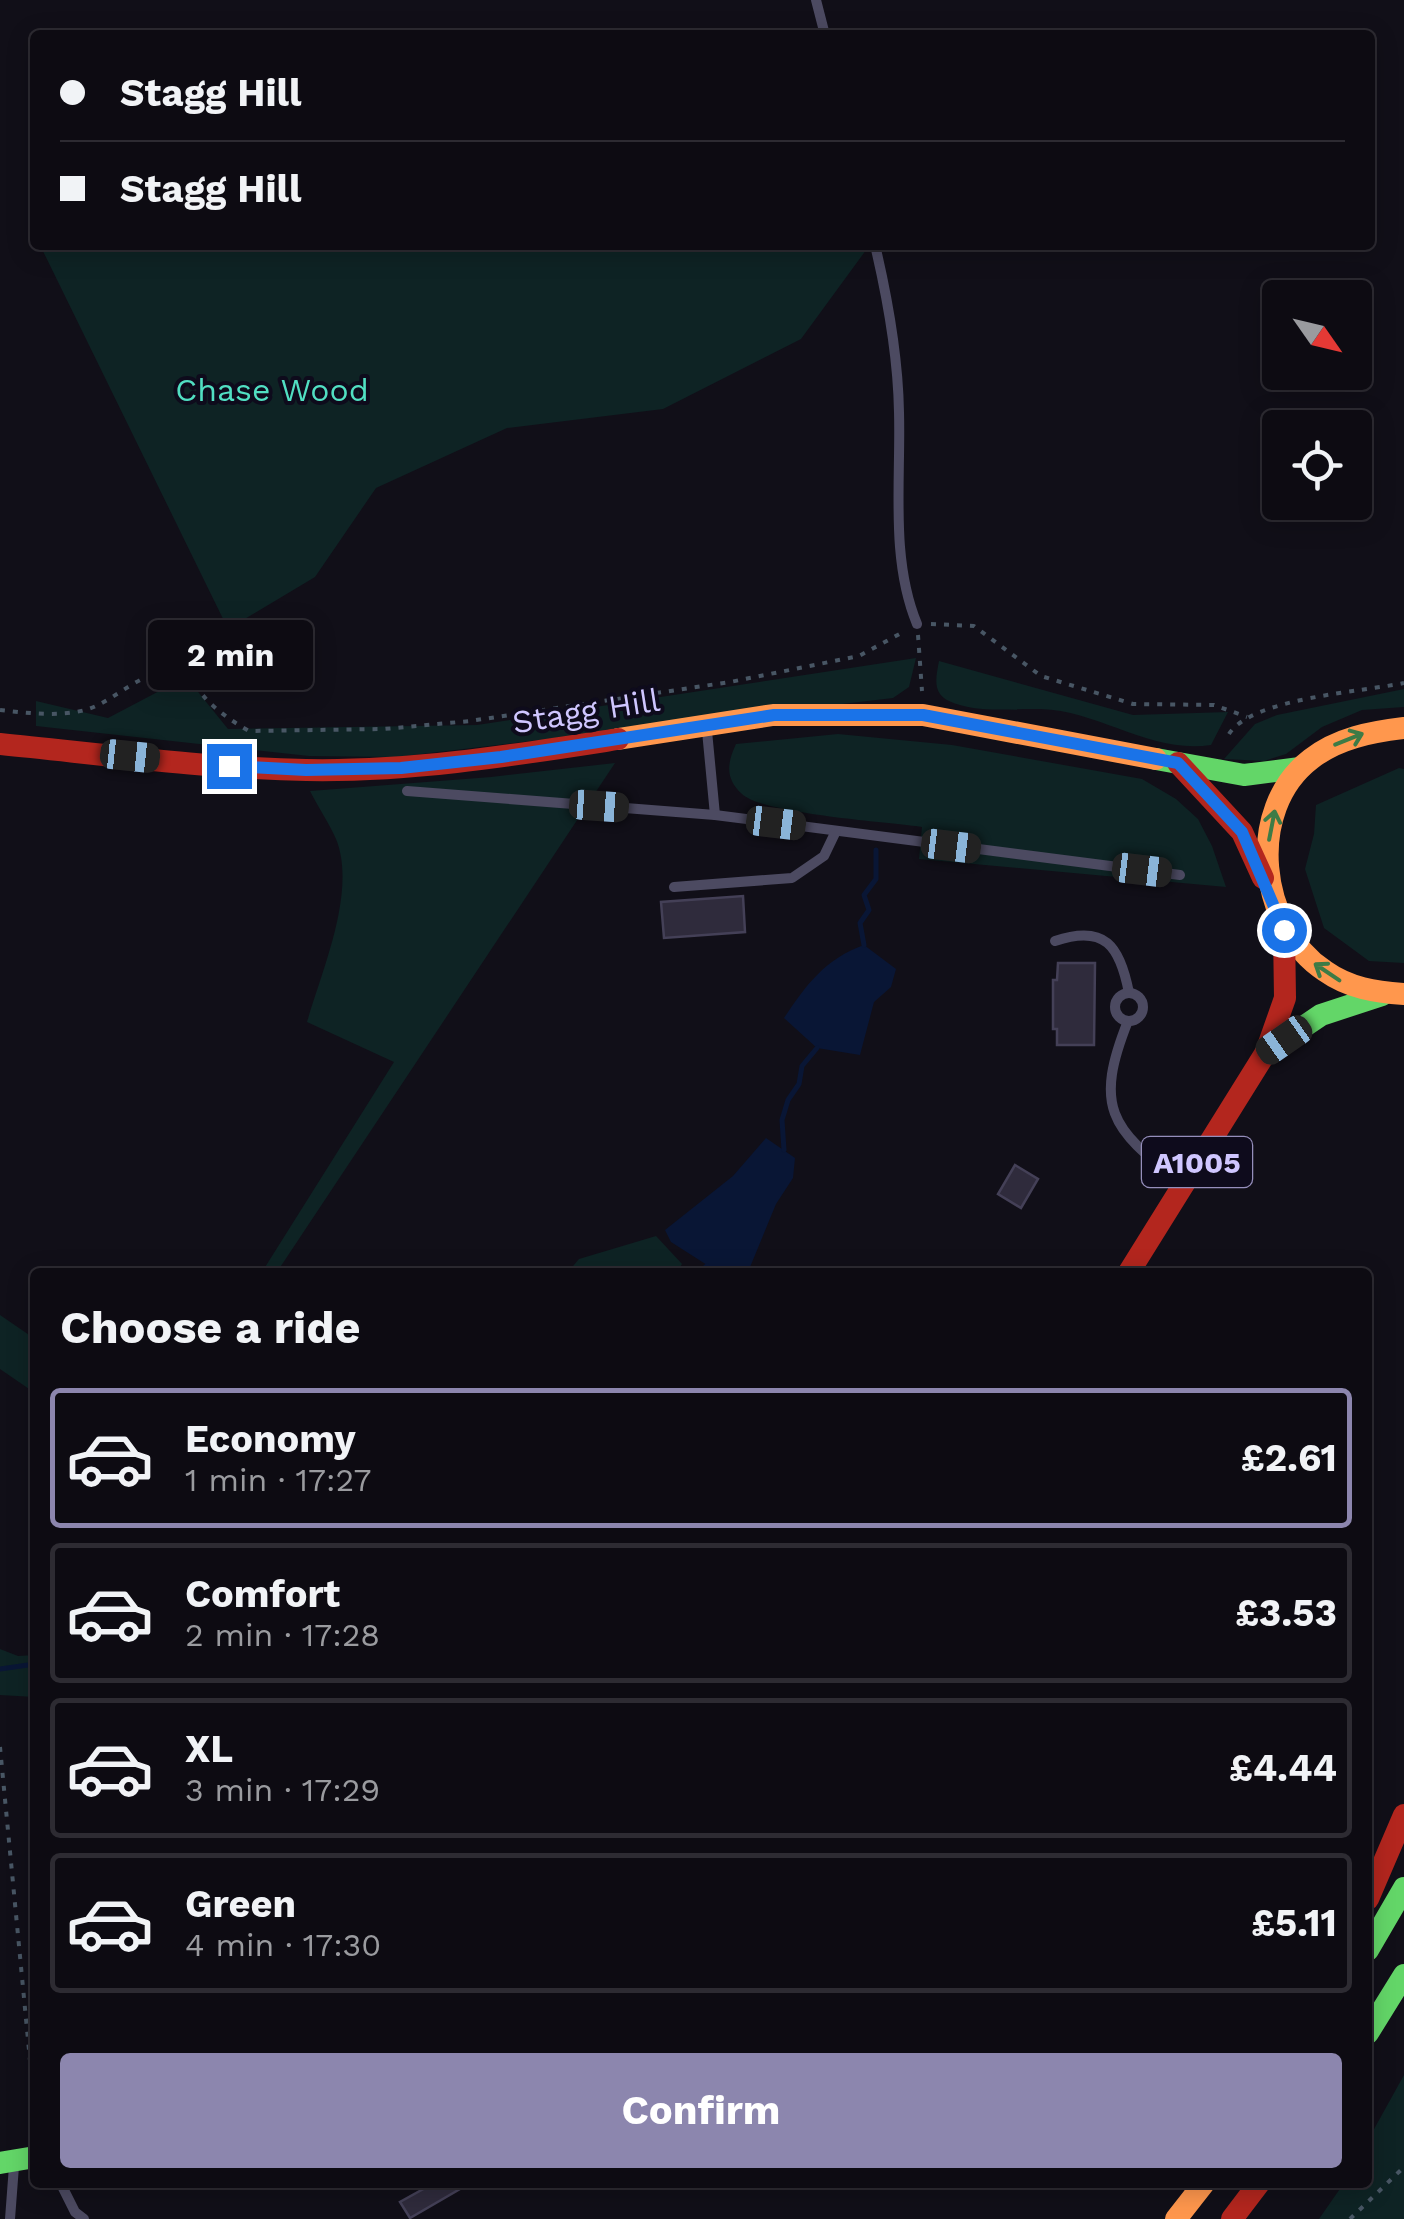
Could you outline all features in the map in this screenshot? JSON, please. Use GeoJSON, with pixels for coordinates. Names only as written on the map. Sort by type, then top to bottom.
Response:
{"type":"FeatureCollection","features":[{"type":"Feature","properties":{"kind":"main road","name":"Stagg Hill"},"geometry":{"type":"LineString","coordinates":[[0,744],[229,766],[306,770],[401,768],[501,757],[774,715],[923,715],[1244,775],[1300,768]]}},
{"type":"Feature","properties":{"kind":"main road"},"geometry":{"type":"LineString","coordinates":[[1270,891],[1270,819],[1282,791],[1300,768],[1334,744],[1363,732],[1404,728]]}},
{"type":"Feature","properties":{"kind":"main road"},"geometry":{"type":"LineString","coordinates":[[1178,763],[1242,832],[1284,930],[1303,954],[1350,986],[1393,994]]}},
{"type":"Feature","properties":{"kind":"main road","name":"A1005"},"geometry":{"type":"LineString","coordinates":[[1132,1268],[1266,1052],[1285,998],[1284,930]]}},
{"type":"Feature","properties":{"kind":"main road","name":"A1005"},"geometry":{"type":"LineString","coordinates":[[1266,1052],[1320,1015],[1393,994]]}},
{"type":"Feature","properties":{"kind":"main road"},"geometry":{"type":"LineString","coordinates":[[1372,1890],[1404,1815]]}},
{"type":"Feature","properties":{"kind":"main road"},"geometry":{"type":"LineString","coordinates":[[1372,1943],[1404,1888]]}},
{"type":"Feature","properties":{"kind":"main road"},"geometry":{"type":"LineString","coordinates":[[1372,2026],[1404,1974]]}},
{"type":"Feature","properties":{"kind":"main road"},"geometry":{"type":"LineString","coordinates":[[1372,2042],[1404,2006]]}},
{"type":"Feature","properties":{"kind":"main road"},"geometry":{"type":"LineString","coordinates":[[1176,2219],[1201,2188]]}},
{"type":"Feature","properties":{"kind":"main road"},"geometry":{"type":"LineString","coordinates":[[1232,2219],[1255,2188]]}},
{"type":"Feature","properties":{"kind":"lane"},"geometry":{"type":"LineString","coordinates":[[816,0],[824,30]]}},
{"type":"Feature","properties":{"kind":"lane"},"geometry":{"type":"LineString","coordinates":[[876,250],[892,317],[902,573],[918,624]]}},
{"type":"Feature","properties":{"kind":"lane"},"geometry":{"type":"LineString","coordinates":[[706,725],[715,814]]}},
{"type":"Feature","properties":{"kind":"lane"},"geometry":{"type":"LineString","coordinates":[[407,791],[715,814],[1180,875]]}},
{"type":"Feature","properties":{"kind":"lane"},"geometry":{"type":"LineString","coordinates":[[674,887],[792,878],[824,856],[836,831]]}},
{"type":"Feature","properties":{"kind":"lane"},"geometry":{"type":"LineString","coordinates":[[1055,941],[1089,933],[1103,939],[1118,954],[1129,993],[1140,999],[1143,1007],[1140,1016],[1128,1022],[1114,1056],[1110,1077],[1112,1104],[1121,1131],[1184,1184]]}},
{"type":"Feature","properties":{"kind":"lane"},"geometry":{"type":"LineString","coordinates":[[1128,1022],[1119,1017],[1115,1008],[1117,1000],[1129,993]]}},
{"type":"Feature","properties":{"kind":"lane"},"geometry":{"type":"LineString","coordinates":[[10,2219],[16,2160]]}},
{"type":"Feature","properties":{"kind":"lane"},"geometry":{"type":"LineString","coordinates":[[63,2188],[75,2212],[84,2219]]}},
{"type":"Feature","properties":{"kind":"path"},"geometry":{"type":"LineString","coordinates":[[918,624],[923,715]]}},
{"type":"Feature","properties":{"kind":"path"},"geometry":{"type":"LineString","coordinates":[[0,710],[64,714],[88,710],[160,672],[192,680],[229,720],[249,731],[384,730],[470,721],[748,678],[859,656],[918,624],[974,626],[1041,676],[1133,704],[1214,705],[1246,717]]}},
{"type":"Feature","properties":{"kind":"path"},"geometry":{"type":"LineString","coordinates":[[1229,734],[1237,722],[1268,707],[1404,683]]}},
{"type":"Feature","properties":{"kind":"path"},"geometry":{"type":"LineString","coordinates":[[0,1747],[30,2060]]}},
{"type":"Feature","properties":{"kind":"path"},"geometry":{"type":"LineString","coordinates":[[1350,2219],[1404,2167]]}},
{"type":"Feature","properties":{"kind":"green space","name":"Chase Wood"},"geometry":{"type":"Polygon","coordinates":[[[42,250],[866,250],[801,339],[663,409],[507,428],[376,488],[315,577],[228,629],[42,250]]]}},
{"type":"Feature","properties":{"kind":"green space"},"geometry":{"type":"Polygon","coordinates":[[[916,658],[909,687],[893,698],[396,757],[309,756],[36,726],[36,701],[108,718],[186,677],[228,729],[477,725],[916,658]]]}},
{"type":"Feature","properties":{"kind":"green space"},"geometry":{"type":"Polygon","coordinates":[[[939,661],[1133,715],[1228,712],[1211,745],[1167,743],[1063,711],[960,705],[940,694],[936,679],[939,661]]]}},
{"type":"Feature","properties":{"kind":"green space"},"geometry":{"type":"Polygon","coordinates":[[[1404,689],[1404,707],[1362,710],[1322,727],[1286,754],[1264,761],[1224,759],[1255,724],[1277,715],[1404,689]]]}},
{"type":"Feature","properties":{"kind":"green space"},"geometry":{"type":"Polygon","coordinates":[[[838,734],[952,745],[1142,779],[1176,799],[1198,819],[1226,887],[919,859],[922,827],[774,807],[742,794],[730,777],[729,764],[736,744],[838,734]]]}},
{"type":"Feature","properties":{"kind":"green space"},"geometry":{"type":"Polygon","coordinates":[[[615,763],[280,1268],[265,1268],[394,1062],[307,1022],[335,930],[342,882],[336,839],[310,791],[615,763]]]}},
{"type":"Feature","properties":{"kind":"green space"},"geometry":{"type":"Polygon","coordinates":[[[1404,769],[1404,963],[1369,961],[1324,928],[1305,869],[1316,805],[1404,769]]]}},
{"type":"Feature","properties":{"kind":"green space"},"geometry":{"type":"Polygon","coordinates":[[[656,1236],[682,1264],[680,1268],[571,1268],[579,1259],[656,1236]]]}},
{"type":"Feature","properties":{"kind":"green space"},"geometry":{"type":"Polygon","coordinates":[[[0,1315],[30,1336],[30,1390],[0,1369],[0,1315]]]}},
{"type":"Feature","properties":{"kind":"green space"},"geometry":{"type":"Polygon","coordinates":[[[0,1649],[18,1656],[30,1655],[30,1697],[0,1695],[0,1649]]]}},
{"type":"Feature","properties":{"kind":"green space"},"geometry":{"type":"Polygon","coordinates":[[[1404,2075],[1404,2219],[1319,2219],[1341,2188],[1372,2188],[1372,2133],[1404,2075]]]}},
{"type":"Feature","properties":{"kind":"water"},"geometry":{"type":"Polygon","coordinates":[[[864,945],[896,969],[891,987],[874,1002],[860,1055],[817,1048],[784,1018],[818,974],[864,945]]]}},
{"type":"Feature","properties":{"kind":"water"},"geometry":{"type":"Polygon","coordinates":[[[766,1138],[795,1158],[793,1178],[776,1204],[750,1268],[712,1268],[671,1242],[665,1230],[733,1176],[766,1138]]]}},
{"type":"Feature","properties":{"kind":"building"},"geometry":{"type":"Polygon","coordinates":[[[743,896],[745,932],[664,938],[661,902],[743,896]]]}},
{"type":"Feature","properties":{"kind":"building"},"geometry":{"type":"Polygon","coordinates":[[[1058,963],[1095,963],[1094,1045],[1057,1045],[1057,1029],[1053,1029],[1053,980],[1057,980],[1058,963]]]}},
{"type":"Feature","properties":{"kind":"building"},"geometry":{"type":"Polygon","coordinates":[[[1015,1165],[1038,1179],[1021,1208],[998,1194],[1015,1165]]]}},
{"type":"Feature","properties":{"kind":"building"},"geometry":{"type":"Polygon","coordinates":[[[425,2188],[462,2188],[410,2218],[400,2202],[425,2188]]]}},
{"type":"Feature","properties":{"kind":"waterway"},"geometry":{"type":"LineString","coordinates":[[864,945],[860,923],[869,910],[864,895],[876,879],[876,850]]}},
{"type":"Feature","properties":{"kind":"waterway"},"geometry":{"type":"LineString","coordinates":[[784,1150],[782,1120],[788,1100],[799,1084],[802,1066],[817,1048]]}},
{"type":"Feature","properties":{"kind":"waterway"},"geometry":{"type":"LineString","coordinates":[[0,1669],[30,1665]]}},
{"type":"Feature","properties":{"kind":"traffic: fast"},"geometry":{"type":"LineString","coordinates":[[1156,759],[1244,775],[1300,768]]}},
{"type":"Feature","properties":{"kind":"traffic: fast"},"geometry":{"type":"LineString","coordinates":[[1266,1052],[1321,1015],[1382,995]]}},
{"type":"Feature","properties":{"kind":"traffic: fast"},"geometry":{"type":"LineString","coordinates":[[1372,1943],[1404,1888]]}},
{"type":"Feature","properties":{"kind":"traffic: fast"},"geometry":{"type":"LineString","coordinates":[[1372,2027],[1404,1975]]}},
{"type":"Feature","properties":{"kind":"traffic: fast"},"geometry":{"type":"LineString","coordinates":[[0,2163],[30,2158]]}},
{"type":"Feature","properties":{"kind":"traffic: slow"},"geometry":{"type":"LineString","coordinates":[[618,739],[773,715],[923,715],[1156,759]]}},
{"type":"Feature","properties":{"kind":"traffic: slow"},"geometry":{"type":"LineString","coordinates":[[1404,728],[1355,737],[1311,759],[1290,781],[1276,807],[1269,836],[1268,867],[1285,926],[1302,951],[1343,981],[1404,994]]}},
{"type":"Feature","properties":{"kind":"traffic: slow"},"geometry":{"type":"LineString","coordinates":[[1176,2219],[1200,2188]]}},
{"type":"Feature","properties":{"kind":"traffic: jam"},"geometry":{"type":"LineString","coordinates":[[0,744],[229,766],[345,770],[463,761],[618,739]]}},
{"type":"Feature","properties":{"kind":"traffic: jam"},"geometry":{"type":"LineString","coordinates":[[1178,763],[1242,832],[1263,878]]}},
{"type":"Feature","properties":{"kind":"traffic: jam"},"geometry":{"type":"LineString","coordinates":[[1131,1268],[1266,1052],[1285,998],[1284,930]]}},
{"type":"Feature","properties":{"kind":"traffic: jam"},"geometry":{"type":"LineString","coordinates":[[1372,1890],[1404,1815]]}},
{"type":"Feature","properties":{"kind":"traffic: jam"},"geometry":{"type":"LineString","coordinates":[[1232,2219],[1255,2188]]}},
{"type":"Feature","properties":{"kind":"route"},"geometry":{"type":"LineString","coordinates":[[229,766],[306,770],[401,768],[501,757],[774,715],[923,715],[1178,763],[1242,832],[1284,930]]}}]}
